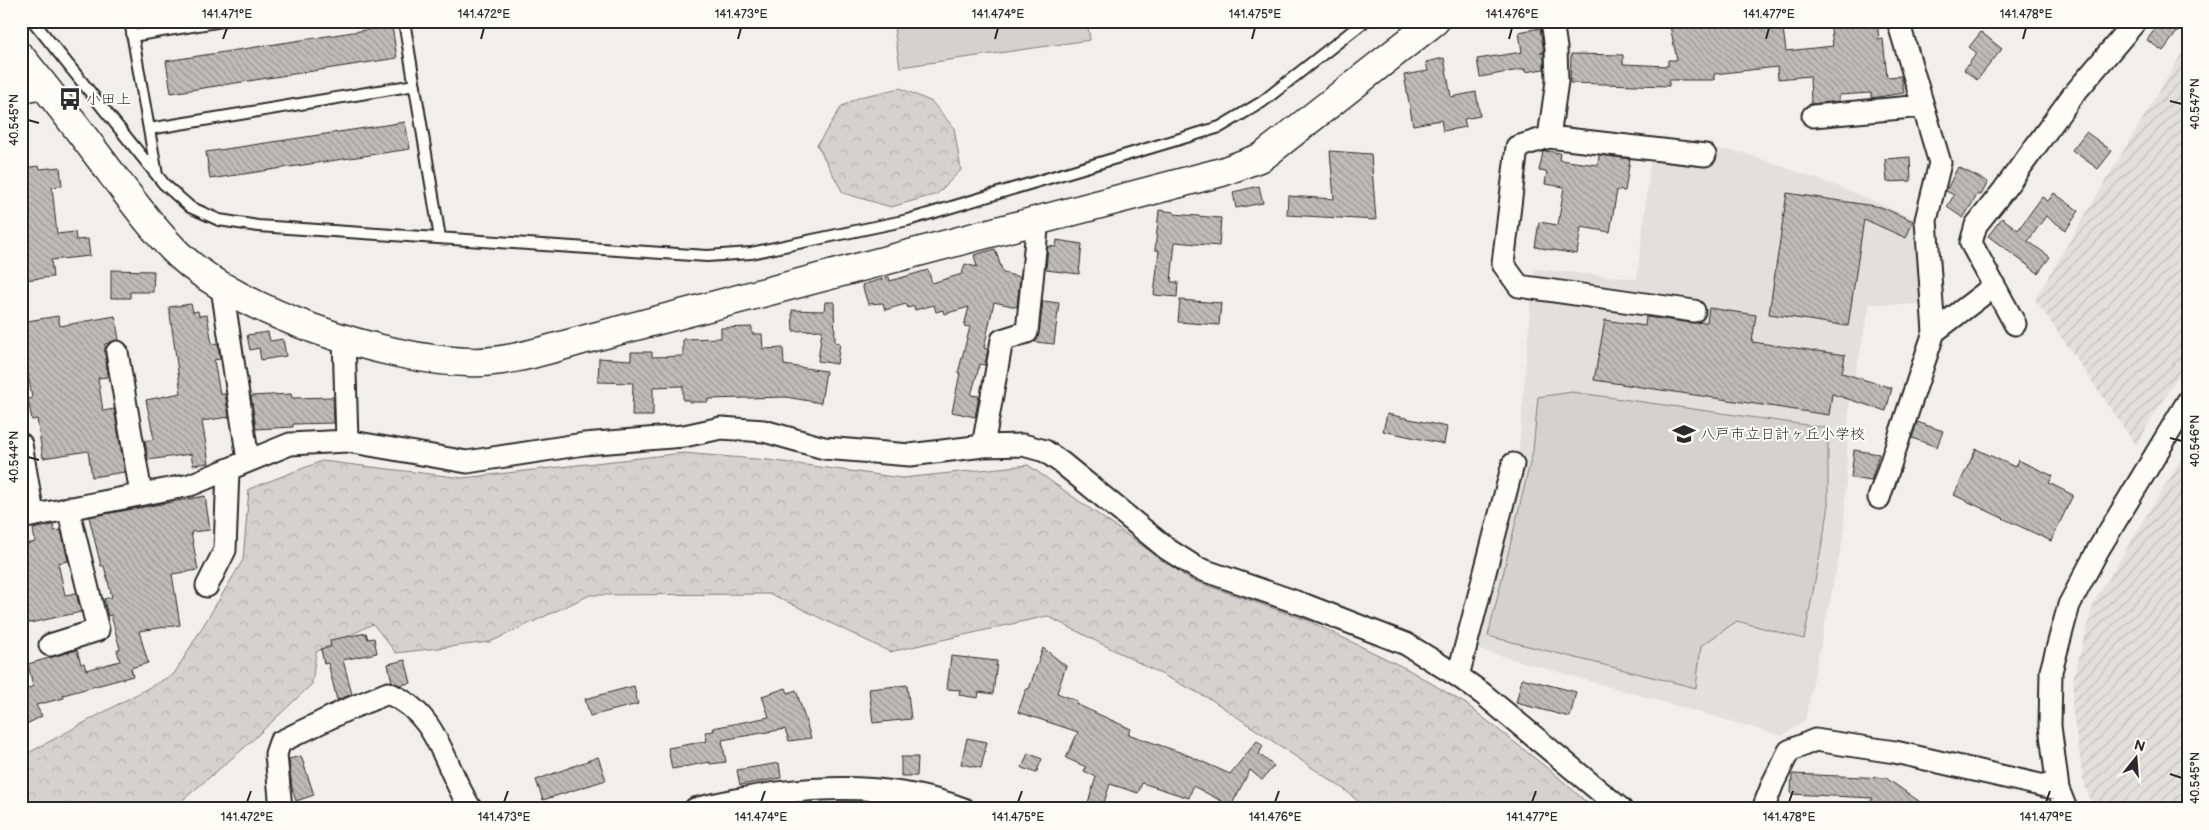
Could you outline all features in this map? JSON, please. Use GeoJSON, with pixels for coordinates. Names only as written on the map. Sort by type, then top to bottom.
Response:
{"type":"FeatureCollection","features":[{"type":"Feature","properties":{"kind":"street"},"geometry":{"type":"LineString","coordinates":[[21,57],[33,89],[178,254],[222,288],[253,304],[344,338],[402,353],[470,363],[496,360],[594,337],[1222,172],[1262,157],[1435,21]]}},
{"type":"Feature","properties":{"kind":"street"},"geometry":{"type":"LineString","coordinates":[[1549,137],[1557,81],[1556,48],[1552,21]]}},
{"type":"Feature","properties":{"kind":"street"},"geometry":{"type":"LineString","coordinates":[[1878,498],[1934,332],[1926,220],[1940,163],[1898,21]]}},
{"type":"Feature","properties":{"kind":"street"},"geometry":{"type":"LineString","coordinates":[[2016,324],[1972,243],[1976,225],[2073,95],[2136,21]]}},
{"type":"Feature","properties":{"kind":"street"},"geometry":{"type":"LineString","coordinates":[[1813,116],[1924,106]]}},
{"type":"Feature","properties":{"kind":"street"},"geometry":{"type":"LineString","coordinates":[[1694,311],[1519,286],[1503,264],[1517,147],[1549,137],[1705,155]]}},
{"type":"Feature","properties":{"kind":"street"},"geometry":{"type":"LineString","coordinates":[[983,446],[1002,340],[1027,332],[1038,219]]}},
{"type":"Feature","properties":{"kind":"street"},"geometry":{"type":"LineString","coordinates":[[1934,332],[1994,286]]}},
{"type":"Feature","properties":{"kind":"street"},"geometry":{"type":"LineString","coordinates":[[222,288],[248,460]]}},
{"type":"Feature","properties":{"kind":"street"},"geometry":{"type":"LineString","coordinates":[[344,338],[347,440]]}},
{"type":"Feature","properties":{"kind":"street"},"geometry":{"type":"LineString","coordinates":[[117,352],[141,494]]}},
{"type":"Feature","properties":{"kind":"street"},"geometry":{"type":"LineString","coordinates":[[1764,809],[1773,782],[1789,751],[1816,740],[1895,752],[2062,799],[2050,726],[2051,671],[2069,606],[2098,550],[2188,400]]}},
{"type":"Feature","properties":{"kind":"street"},"geometry":{"type":"LineString","coordinates":[[21,444],[27,516],[190,485],[290,444],[347,440],[467,462],[584,444],[684,436],[721,428],[764,431],[824,448],[910,455],[983,446],[1023,445],[1045,451],[1167,549],[1197,568],[1305,605],[1406,644],[1483,694],[1621,809]]}},
{"type":"Feature","properties":{"kind":"street"},"geometry":{"type":"LineString","coordinates":[[1458,676],[1513,464]]}},
{"type":"Feature","properties":{"kind":"street"},"geometry":{"type":"LineString","coordinates":[[207,586],[224,550],[228,470]]}},
{"type":"Feature","properties":{"kind":"street"},"geometry":{"type":"LineString","coordinates":[[50,645],[98,630],[68,508]]}},
{"type":"Feature","properties":{"kind":"street"},"geometry":{"type":"LineString","coordinates":[[281,809],[276,754],[280,742],[346,710],[388,693],[411,706],[435,733],[460,792],[471,809]]}},
{"type":"Feature","properties":{"kind":"street"},"geometry":{"type":"LineString","coordinates":[[696,809],[782,792],[847,788],[883,790],[914,802],[964,809]]}},
{"type":"Feature","properties":{"kind":"lane"},"geometry":{"type":"LineString","coordinates":[[33,21],[157,176],[190,208],[219,220],[258,226],[707,256],[759,252],[908,220],[1220,127],[1262,102],[1365,21]]}},
{"type":"Feature","properties":{"kind":"lane"},"geometry":{"type":"LineString","coordinates":[[130,21],[157,176]]}},
{"type":"Feature","properties":{"kind":"lane"},"geometry":{"type":"LineString","coordinates":[[132,36],[222,21]]}},
{"type":"Feature","properties":{"kind":"lane"},"geometry":{"type":"LineString","coordinates":[[404,21],[440,238]]}},
{"type":"Feature","properties":{"kind":"lane"},"geometry":{"type":"LineString","coordinates":[[149,129],[414,85]]}},
{"type":"Feature","properties":{"kind":"shaded area"},"geometry":{"type":"Polygon","coordinates":[[[2188,43],[2188,360],[2136,445],[2035,299],[2188,43]]]}},
{"type":"Feature","properties":{"kind":"shaded area","name":"八戸市立日計ヶ丘小学校"},"geometry":{"type":"Polygon","coordinates":[[[1697,147],[1741,152],[1842,188],[1918,220],[1923,305],[1870,304],[1849,404],[1844,532],[1805,720],[1782,736],[1474,648],[1518,462],[1531,297],[1535,269],[1637,279],[1651,158],[1697,147]]]}},
{"type":"Feature","properties":{"kind":"shaded area"},"geometry":{"type":"Polygon","coordinates":[[[2188,448],[2188,809],[2093,809],[2083,779],[2072,706],[2074,676],[2094,602],[2188,448]]]}},
{"type":"Feature","properties":{"kind":"green space"},"geometry":{"type":"Polygon","coordinates":[[[893,21],[1087,21],[1090,40],[900,67],[893,21]]]}},
{"type":"Feature","properties":{"kind":"green space"},"geometry":{"type":"Polygon","coordinates":[[[900,88],[932,102],[954,128],[961,170],[937,194],[891,207],[843,193],[817,145],[842,106],[860,97],[900,88]]]}},
{"type":"Feature","properties":{"kind":"green space"},"geometry":{"type":"Polygon","coordinates":[[[1572,392],[1828,428],[1828,512],[1804,639],[1737,621],[1701,646],[1696,688],[1488,636],[1533,451],[1538,397],[1572,392]]]}},
{"type":"Feature","properties":{"kind":"green space"},"geometry":{"type":"Polygon","coordinates":[[[683,453],[768,460],[902,478],[1028,465],[1191,580],[1307,620],[1409,670],[1466,704],[1557,776],[1594,809],[1367,809],[1345,790],[1212,700],[1047,616],[890,652],[771,594],[590,595],[490,642],[396,653],[373,624],[316,652],[312,684],[244,748],[172,809],[21,809],[21,757],[174,674],[243,560],[249,489],[322,461],[463,478],[683,453]]]}},
{"type":"Feature","properties":{"kind":"building"},"geometry":{"type":"Polygon","coordinates":[[[1669,21],[1782,21],[1786,51],[1833,46],[1830,21],[1877,21],[1879,40],[1883,39],[1887,77],[1901,76],[1904,93],[1871,98],[1871,93],[1839,95],[1839,101],[1811,104],[1810,76],[1778,79],[1777,67],[1714,74],[1714,80],[1669,80],[1669,86],[1570,83],[1571,54],[1623,55],[1623,64],[1668,66],[1668,60],[1677,60],[1669,21]]]}},
{"type":"Feature","properties":{"kind":"building"},"geometry":{"type":"Polygon","coordinates":[[[2161,21],[2185,21],[2163,51],[2147,40],[2161,21]]]}},
{"type":"Feature","properties":{"kind":"building"},"geometry":{"type":"Polygon","coordinates":[[[392,26],[397,58],[171,93],[166,61],[392,26]]]}},
{"type":"Feature","properties":{"kind":"building"},"geometry":{"type":"Polygon","coordinates":[[[1540,28],[1544,52],[1540,53],[1544,53],[1544,69],[1525,72],[1525,69],[1480,77],[1477,59],[1522,52],[1519,32],[1540,28]]]}},
{"type":"Feature","properties":{"kind":"building"},"geometry":{"type":"Polygon","coordinates":[[[1981,32],[2002,49],[1977,80],[1964,70],[1977,53],[1969,47],[1981,32]]]}},
{"type":"Feature","properties":{"kind":"building"},"geometry":{"type":"Polygon","coordinates":[[[1444,58],[1451,97],[1476,92],[1480,116],[1464,119],[1466,127],[1443,131],[1441,120],[1413,125],[1404,75],[1428,71],[1426,62],[1444,58]]]}},
{"type":"Feature","properties":{"kind":"building"},"geometry":{"type":"Polygon","coordinates":[[[405,122],[410,149],[210,179],[206,152],[405,122]]]}},
{"type":"Feature","properties":{"kind":"building"},"geometry":{"type":"Polygon","coordinates":[[[2086,132],[2112,151],[2098,169],[2072,150],[2086,132]]]}},
{"type":"Feature","properties":{"kind":"building"},"geometry":{"type":"Polygon","coordinates":[[[1330,151],[1371,154],[1376,220],[1287,215],[1288,196],[1334,199],[1330,151]]]}},
{"type":"Feature","properties":{"kind":"building"},"geometry":{"type":"Polygon","coordinates":[[[1543,152],[1560,153],[1559,160],[1598,165],[1599,155],[1630,159],[1625,191],[1617,190],[1610,232],[1581,227],[1577,254],[1535,247],[1539,222],[1558,225],[1564,187],[1545,184],[1547,172],[1539,171],[1543,152]]]}},
{"type":"Feature","properties":{"kind":"building"},"geometry":{"type":"Polygon","coordinates":[[[1910,157],[1911,181],[1887,182],[1885,159],[1910,157]]]}},
{"type":"Feature","properties":{"kind":"building"},"geometry":{"type":"Polygon","coordinates":[[[39,166],[40,169],[60,167],[62,186],[52,187],[57,234],[75,232],[76,240],[88,239],[90,256],[51,260],[53,277],[24,280],[21,250],[21,196],[24,196],[21,168],[39,166]]]}},
{"type":"Feature","properties":{"kind":"building"},"geometry":{"type":"Polygon","coordinates":[[[1958,167],[1988,182],[1981,195],[1978,194],[1963,218],[1947,207],[1954,195],[1946,191],[1958,167]]]}},
{"type":"Feature","properties":{"kind":"building"},"geometry":{"type":"Polygon","coordinates":[[[1259,186],[1263,203],[1236,208],[1233,192],[1259,186]]]}},
{"type":"Feature","properties":{"kind":"building"},"geometry":{"type":"Polygon","coordinates":[[[1787,193],[1881,207],[1913,221],[1906,238],[1864,219],[1848,326],[1769,314],[1787,193]]]}},
{"type":"Feature","properties":{"kind":"building"},"geometry":{"type":"Polygon","coordinates":[[[2054,193],[2079,211],[2066,230],[2046,216],[2028,241],[2050,257],[2038,273],[1988,236],[2002,218],[2018,230],[2042,197],[2048,201],[2054,193]]]}},
{"type":"Feature","properties":{"kind":"building"},"geometry":{"type":"Polygon","coordinates":[[[1159,210],[1174,212],[1174,214],[1221,218],[1219,246],[1175,242],[1171,282],[1178,282],[1177,297],[1154,295],[1159,250],[1155,250],[1159,210]]]}},
{"type":"Feature","properties":{"kind":"building"},"geometry":{"type":"Polygon","coordinates":[[[1057,240],[1082,244],[1079,274],[1046,270],[1048,246],[1056,247],[1057,240]]]}},
{"type":"Feature","properties":{"kind":"building"},"geometry":{"type":"Polygon","coordinates":[[[995,249],[1003,273],[1020,277],[1017,307],[994,302],[984,348],[988,349],[985,365],[980,364],[971,395],[979,396],[975,417],[952,412],[960,373],[958,373],[970,327],[964,326],[969,307],[944,314],[943,310],[936,312],[934,305],[915,310],[914,306],[908,308],[906,304],[885,310],[883,303],[868,304],[862,285],[889,277],[890,281],[928,270],[932,283],[962,274],[965,264],[977,267],[974,255],[995,249]]]}},
{"type":"Feature","properties":{"kind":"building"},"geometry":{"type":"Polygon","coordinates":[[[111,270],[154,271],[153,292],[130,292],[130,298],[111,298],[111,270]]]}},
{"type":"Feature","properties":{"kind":"building"},"geometry":{"type":"Polygon","coordinates":[[[1180,300],[1221,303],[1219,325],[1178,322],[1180,300]]]}},
{"type":"Feature","properties":{"kind":"building"},"geometry":{"type":"Polygon","coordinates":[[[1043,301],[1059,303],[1054,344],[1035,342],[1039,333],[1043,301]]]}},
{"type":"Feature","properties":{"kind":"building"},"geometry":{"type":"Polygon","coordinates":[[[825,302],[834,302],[835,342],[840,343],[837,364],[818,361],[822,330],[793,331],[792,310],[824,311],[825,302]]]}},
{"type":"Feature","properties":{"kind":"building"},"geometry":{"type":"Polygon","coordinates":[[[191,304],[193,312],[198,311],[199,316],[207,315],[212,344],[218,343],[220,359],[214,360],[220,394],[225,394],[229,417],[202,421],[209,463],[193,465],[191,454],[148,460],[145,441],[154,439],[146,400],[181,393],[169,307],[191,304]]]}},
{"type":"Feature","properties":{"kind":"building"},"geometry":{"type":"Polygon","coordinates":[[[1709,308],[1756,315],[1752,342],[1845,355],[1842,373],[1892,388],[1886,411],[1832,394],[1829,415],[1594,380],[1605,320],[1645,326],[1646,317],[1692,323],[1707,322],[1709,308]]]}},
{"type":"Feature","properties":{"kind":"building"},"geometry":{"type":"Polygon","coordinates":[[[58,316],[60,326],[115,316],[119,340],[105,344],[108,377],[98,378],[103,411],[114,409],[125,472],[92,477],[88,451],[43,458],[37,419],[32,420],[28,399],[32,398],[23,343],[21,343],[21,322],[58,316]]]}},
{"type":"Feature","properties":{"kind":"building"},"geometry":{"type":"Polygon","coordinates":[[[752,327],[752,334],[762,334],[763,349],[783,348],[784,365],[826,371],[821,403],[786,397],[708,399],[708,402],[689,402],[689,400],[683,400],[683,386],[653,387],[653,416],[632,416],[633,383],[598,382],[599,358],[631,360],[631,352],[652,352],[652,357],[683,356],[683,339],[721,338],[721,328],[752,327]]]}},
{"type":"Feature","properties":{"kind":"building"},"geometry":{"type":"Polygon","coordinates":[[[268,332],[270,341],[283,339],[286,356],[261,360],[259,348],[250,350],[247,335],[268,332]]]}},
{"type":"Feature","properties":{"kind":"building"},"geometry":{"type":"Polygon","coordinates":[[[291,394],[292,398],[333,397],[334,423],[293,424],[293,427],[256,429],[251,396],[291,394]]]}},
{"type":"Feature","properties":{"kind":"building"},"geometry":{"type":"Polygon","coordinates":[[[1387,414],[1447,427],[1444,444],[1383,431],[1387,414]]]}},
{"type":"Feature","properties":{"kind":"building"},"geometry":{"type":"Polygon","coordinates":[[[1917,422],[1943,431],[1937,447],[1912,438],[1917,422]]]}},
{"type":"Feature","properties":{"kind":"building"},"geometry":{"type":"Polygon","coordinates":[[[1976,449],[2015,467],[2018,460],[2053,476],[2049,483],[2073,495],[2051,541],[1954,495],[1976,449]]]}},
{"type":"Feature","properties":{"kind":"building"},"geometry":{"type":"Polygon","coordinates":[[[1854,450],[1879,454],[1871,481],[1851,478],[1854,450]]]}},
{"type":"Feature","properties":{"kind":"building"},"geometry":{"type":"Polygon","coordinates":[[[205,496],[210,530],[191,532],[198,570],[172,574],[180,625],[139,631],[148,663],[131,668],[133,676],[63,695],[64,698],[36,705],[42,716],[21,727],[21,678],[27,689],[33,686],[28,664],[77,650],[81,664],[84,663],[86,670],[120,661],[117,650],[120,649],[111,615],[108,616],[104,599],[112,597],[104,566],[101,566],[89,517],[205,496]]]}},
{"type":"Feature","properties":{"kind":"building"},"geometry":{"type":"Polygon","coordinates":[[[53,525],[54,531],[61,530],[68,561],[58,563],[65,595],[76,593],[81,612],[21,625],[21,545],[35,542],[33,529],[53,525]]]}},
{"type":"Feature","properties":{"kind":"building"},"geometry":{"type":"Polygon","coordinates":[[[366,633],[368,639],[374,638],[377,653],[343,660],[352,694],[337,700],[328,663],[324,664],[321,649],[331,647],[330,640],[366,633]]]}},
{"type":"Feature","properties":{"kind":"building"},"geometry":{"type":"Polygon","coordinates":[[[1043,648],[1066,666],[1057,693],[1077,701],[1076,704],[1131,729],[1128,734],[1185,754],[1230,774],[1257,741],[1263,746],[1259,754],[1274,766],[1262,780],[1250,770],[1231,806],[1193,786],[1189,798],[1142,783],[1138,793],[1110,784],[1102,809],[1086,809],[1096,777],[1084,771],[1086,767],[1066,758],[1078,732],[1018,712],[1026,689],[1029,689],[1043,648]]]}},
{"type":"Feature","properties":{"kind":"building"},"geometry":{"type":"Polygon","coordinates":[[[951,656],[997,661],[993,694],[979,692],[978,698],[959,695],[960,690],[947,689],[951,656]]]}},
{"type":"Feature","properties":{"kind":"building"},"geometry":{"type":"Polygon","coordinates":[[[405,660],[411,683],[400,685],[392,682],[388,664],[405,660]]]}},
{"type":"Feature","properties":{"kind":"building"},"geometry":{"type":"Polygon","coordinates":[[[1522,678],[1576,692],[1570,717],[1516,703],[1522,678]]]}},
{"type":"Feature","properties":{"kind":"building"},"geometry":{"type":"Polygon","coordinates":[[[907,685],[911,719],[873,723],[869,689],[907,685]]]}},
{"type":"Feature","properties":{"kind":"building"},"geometry":{"type":"Polygon","coordinates":[[[634,686],[638,704],[590,716],[585,699],[634,686]]]}},
{"type":"Feature","properties":{"kind":"building"},"geometry":{"type":"Polygon","coordinates":[[[786,688],[788,693],[796,690],[811,738],[789,741],[785,729],[722,740],[726,762],[710,764],[710,762],[672,769],[668,748],[707,741],[705,732],[714,731],[713,728],[769,717],[762,696],[786,688]]]}},
{"type":"Feature","properties":{"kind":"building"},"geometry":{"type":"Polygon","coordinates":[[[967,738],[987,742],[981,768],[961,764],[967,738]]]}},
{"type":"Feature","properties":{"kind":"building"},"geometry":{"type":"Polygon","coordinates":[[[1028,753],[1042,759],[1036,773],[1022,768],[1028,753]]]}},
{"type":"Feature","properties":{"kind":"building"},"geometry":{"type":"Polygon","coordinates":[[[301,756],[314,795],[296,801],[292,788],[289,759],[301,756]]]}},
{"type":"Feature","properties":{"kind":"building"},"geometry":{"type":"Polygon","coordinates":[[[598,757],[606,780],[543,800],[536,780],[598,757]]]}},
{"type":"Feature","properties":{"kind":"building"},"geometry":{"type":"Polygon","coordinates":[[[901,757],[918,757],[917,776],[901,776],[901,757]]]}},
{"type":"Feature","properties":{"kind":"building"},"geometry":{"type":"Polygon","coordinates":[[[779,763],[781,778],[740,785],[737,770],[779,763]]]}},
{"type":"Feature","properties":{"kind":"building"},"geometry":{"type":"Polygon","coordinates":[[[1792,774],[1886,778],[1930,809],[1865,809],[1873,798],[1791,794],[1792,774]]]}},
{"type":"Feature","properties":{"kind":"place","name":"小田上"},"geometry":{"type":"Point","coordinates":[70,99]}},
{"type":"Feature","properties":{"kind":"place","name":"八戸市立日計ヶ丘小学校"},"geometry":{"type":"Point","coordinates":[1684,434]}}]}
